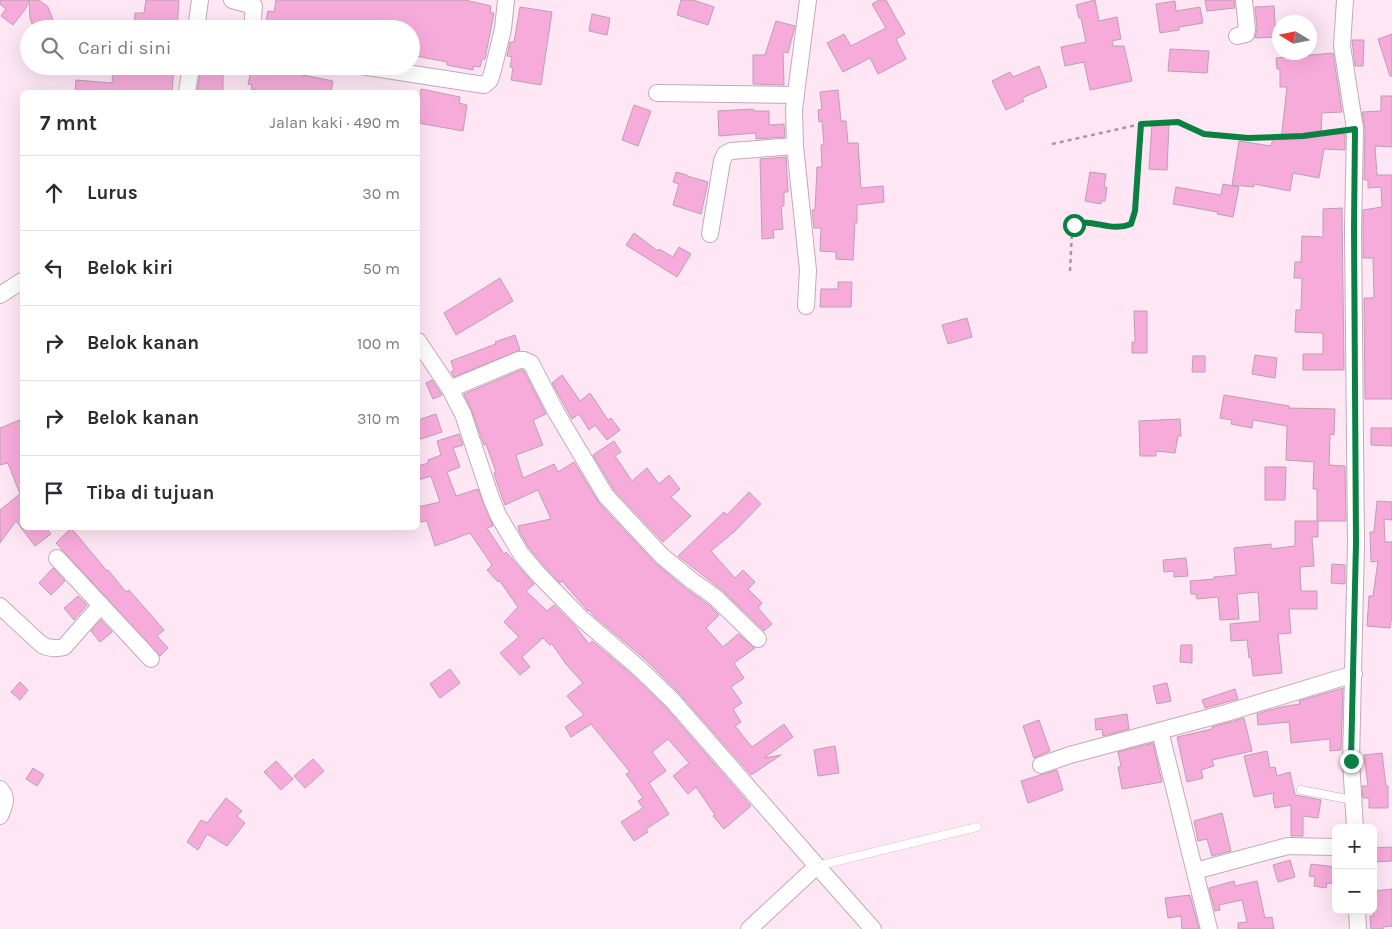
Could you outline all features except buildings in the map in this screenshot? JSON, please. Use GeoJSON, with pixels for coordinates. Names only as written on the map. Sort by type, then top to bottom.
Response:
{"type":"FeatureCollection","features":[{"type":"Feature","properties":{"kind":"street"},"geometry":{"type":"LineString","coordinates":[[197,20],[200,0]]}},
{"type":"Feature","properties":{"kind":"street"},"geometry":{"type":"LineString","coordinates":[[232,0],[254,3],[253,20]]}},
{"type":"Feature","properties":{"kind":"street"},"geometry":{"type":"LineString","coordinates":[[420,75],[484,85],[490,80],[503,29],[506,0]]}},
{"type":"Feature","properties":{"kind":"street"},"geometry":{"type":"LineString","coordinates":[[806,306],[808,270],[795,146],[794,109],[808,0]]}},
{"type":"Feature","properties":{"kind":"street"},"geometry":{"type":"LineString","coordinates":[[1237,36],[1246,34],[1247,30],[1244,0]]}},
{"type":"Feature","properties":{"kind":"street"},"geometry":{"type":"LineString","coordinates":[[1345,0],[1342,46],[1355,129],[1356,543],[1351,761],[1355,824]]}},
{"type":"Feature","properties":{"kind":"street"},"geometry":{"type":"LineString","coordinates":[[187,90],[189,75]]}},
{"type":"Feature","properties":{"kind":"street"},"geometry":{"type":"LineString","coordinates":[[657,93],[796,95]]}},
{"type":"Feature","properties":{"kind":"street"},"geometry":{"type":"LineString","coordinates":[[710,234],[725,154],[731,151],[795,146]]}},
{"type":"Feature","properties":{"kind":"street"},"geometry":{"type":"LineString","coordinates":[[0,295],[20,282]]}},
{"type":"Feature","properties":{"kind":"street"},"geometry":{"type":"LineString","coordinates":[[420,344],[450,389],[465,420],[494,506],[521,554],[581,618],[619,650],[672,700],[873,929]]}},
{"type":"Feature","properties":{"kind":"street"},"geometry":{"type":"LineString","coordinates":[[450,389],[519,360],[531,363],[556,412],[606,496],[662,556],[715,597],[758,639]]}},
{"type":"Feature","properties":{"kind":"street"},"geometry":{"type":"LineString","coordinates":[[57,558],[151,659]]}},
{"type":"Feature","properties":{"kind":"street"},"geometry":{"type":"LineString","coordinates":[[0,606],[42,645],[57,649],[64,646],[101,604]]}},
{"type":"Feature","properties":{"kind":"street"},"geometry":{"type":"LineString","coordinates":[[1040,766],[1070,755],[1160,731],[1354,674]]}},
{"type":"Feature","properties":{"kind":"street"},"geometry":{"type":"LineString","coordinates":[[1160,731],[1209,929]]}},
{"type":"Feature","properties":{"kind":"street"},"geometry":{"type":"LineString","coordinates":[[0,789],[5,796],[6,802],[0,816]]}},
{"type":"Feature","properties":{"kind":"street"},"geometry":{"type":"LineString","coordinates":[[1196,871],[1288,846],[1332,847]]}},
{"type":"Feature","properties":{"kind":"street"},"geometry":{"type":"LineString","coordinates":[[749,929],[817,866]]}},
{"type":"Feature","properties":{"kind":"street"},"geometry":{"type":"LineString","coordinates":[[1357,914],[1358,929]]}},
{"type":"Feature","properties":{"kind":"lane"},"geometry":{"type":"LineString","coordinates":[[1301,790],[1352,800]]}},
{"type":"Feature","properties":{"kind":"lane"},"geometry":{"type":"LineString","coordinates":[[817,866],[976,827]]}},
{"type":"Feature","properties":{"kind":"path"},"geometry":{"type":"LineString","coordinates":[[1052,144],[1141,124],[1178,122],[1204,134],[1248,138],[1303,136],[1355,129]]}},
{"type":"Feature","properties":{"kind":"path"},"geometry":{"type":"LineString","coordinates":[[1070,271],[1074,225],[1080,222],[1115,228],[1131,224],[1135,211],[1141,124]]}},
{"type":"Feature","properties":{"kind":"route"},"geometry":{"type":"LineString","coordinates":[[1074,225],[1080,222],[1115,228],[1131,224],[1135,211],[1141,124],[1178,122],[1204,134],[1248,138],[1303,136],[1355,129],[1356,543],[1351,761]]}}]}
